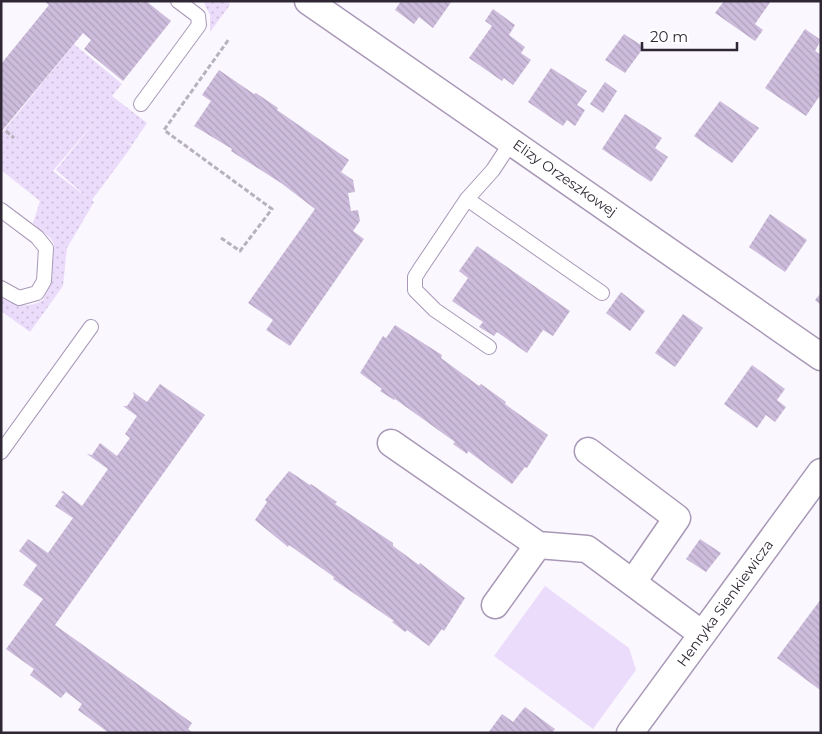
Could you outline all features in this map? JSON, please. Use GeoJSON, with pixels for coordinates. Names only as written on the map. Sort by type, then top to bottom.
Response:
{"type":"FeatureCollection","features":[{"type":"Feature","properties":{"kind":"street","name":"Elizy Orzeszkowej"},"geometry":{"type":"LineString","coordinates":[[308,1],[821,356]]}},
{"type":"Feature","properties":{"kind":"street"},"geometry":{"type":"LineString","coordinates":[[391,443],[538,545],[587,549],[702,634]]}},
{"type":"Feature","properties":{"kind":"street"},"geometry":{"type":"LineString","coordinates":[[588,451],[677,518],[633,582]]}},
{"type":"Feature","properties":{"kind":"street","name":"Henryka Sienkiewicza"},"geometry":{"type":"LineString","coordinates":[[630,733],[821,472]]}},
{"type":"Feature","properties":{"kind":"street"},"geometry":{"type":"LineString","coordinates":[[495,605],[538,545]]}},
{"type":"Feature","properties":{"kind":"lane"},"geometry":{"type":"LineString","coordinates":[[141,104],[199,25],[198,16],[178,1]]}},
{"type":"Feature","properties":{"kind":"lane"},"geometry":{"type":"LineString","coordinates":[[489,347],[428,305],[415,290],[416,277],[468,198],[493,170],[512,141]]}},
{"type":"Feature","properties":{"kind":"lane"},"geometry":{"type":"LineString","coordinates":[[468,198],[602,293]]}},
{"type":"Feature","properties":{"kind":"lane"},"geometry":{"type":"LineString","coordinates":[[1,210],[37,237],[46,248],[44,281],[36,294],[32,297],[19,298],[1,288]]}},
{"type":"Feature","properties":{"kind":"lane"},"geometry":{"type":"LineString","coordinates":[[1,452],[90,327]]}},
{"type":"Feature","properties":{"kind":"path"},"geometry":{"type":"LineString","coordinates":[[221,238],[240,251],[272,209],[164,130],[229,39]]}},
{"type":"Feature","properties":{"kind":"path"},"geometry":{"type":"LineString","coordinates":[[6,131],[14,138]]}},
{"type":"Feature","properties":{"kind":"shaded area"},"geometry":{"type":"Polygon","coordinates":[[[203,1],[228,1],[230,5],[210,32],[210,15],[203,1]]]}},
{"type":"Feature","properties":{"kind":"shaded area"},"geometry":{"type":"Polygon","coordinates":[[[74,44],[122,84],[112,96],[147,123],[132,145],[123,139],[132,146],[92,200],[94,202],[67,248],[63,286],[30,332],[1,311],[1,296],[11,302],[22,305],[32,305],[43,300],[52,282],[54,243],[33,223],[40,201],[1,170],[1,134],[74,44]],[[97,119],[53,171],[88,198],[56,170],[97,119]]]}},
{"type":"Feature","properties":{"kind":"shaded area"},"geometry":{"type":"Polygon","coordinates":[[[545,586],[629,648],[636,670],[593,729],[494,656],[545,586]]]}},
{"type":"Feature","properties":{"kind":"building"},"geometry":{"type":"Polygon","coordinates":[[[44,1],[138,1],[140,3],[146,1],[171,21],[123,81],[84,49],[91,40],[83,33],[1,132],[1,64],[49,5],[44,1]]]}},
{"type":"Feature","properties":{"kind":"building"},"geometry":{"type":"Polygon","coordinates":[[[401,1],[452,1],[433,28],[419,17],[414,24],[395,10],[401,1]]]}},
{"type":"Feature","properties":{"kind":"building"},"geometry":{"type":"Polygon","coordinates":[[[724,1],[771,1],[755,24],[763,30],[755,41],[715,13],[724,1]]]}},
{"type":"Feature","properties":{"kind":"building"},"geometry":{"type":"Polygon","coordinates":[[[493,9],[515,25],[509,35],[525,47],[521,53],[531,60],[513,85],[504,78],[502,81],[469,58],[492,26],[485,21],[493,9]]]}},
{"type":"Feature","properties":{"kind":"building"},"geometry":{"type":"Polygon","coordinates":[[[805,29],[821,40],[815,51],[821,55],[821,94],[806,116],[765,88],[805,29]]]}},
{"type":"Feature","properties":{"kind":"building"},"geometry":{"type":"Polygon","coordinates":[[[624,34],[644,47],[625,73],[605,60],[624,34]]]}},
{"type":"Feature","properties":{"kind":"building"},"geometry":{"type":"Polygon","coordinates":[[[551,68],[587,91],[577,105],[585,110],[575,126],[567,120],[563,126],[528,102],[551,68]]]}},
{"type":"Feature","properties":{"kind":"building"},"geometry":{"type":"Polygon","coordinates":[[[219,70],[278,108],[277,110],[349,160],[341,172],[353,180],[355,192],[348,193],[351,211],[358,210],[360,221],[353,231],[364,239],[290,346],[266,330],[273,320],[248,303],[315,209],[281,183],[231,151],[232,149],[194,126],[211,101],[202,95],[219,70]]]}},
{"type":"Feature","properties":{"kind":"building"},"geometry":{"type":"Polygon","coordinates":[[[605,82],[617,91],[603,113],[590,104],[605,82]]]}},
{"type":"Feature","properties":{"kind":"building"},"geometry":{"type":"Polygon","coordinates":[[[720,101],[759,128],[732,163],[694,136],[720,101]]]}},
{"type":"Feature","properties":{"kind":"building"},"geometry":{"type":"Polygon","coordinates":[[[625,114],[662,138],[655,148],[668,157],[651,182],[602,149],[625,114]]]}},
{"type":"Feature","properties":{"kind":"building"},"geometry":{"type":"Polygon","coordinates":[[[770,214],[807,240],[785,272],[749,247],[770,214]]]}},
{"type":"Feature","properties":{"kind":"building"},"geometry":{"type":"Polygon","coordinates":[[[477,246],[570,311],[553,336],[543,330],[527,353],[497,332],[494,336],[479,327],[483,322],[452,301],[468,278],[459,271],[477,246]]]}},
{"type":"Feature","properties":{"kind":"building"},"geometry":{"type":"Polygon","coordinates":[[[621,292],[645,311],[630,331],[606,313],[621,292]]]}},
{"type":"Feature","properties":{"kind":"building"},"geometry":{"type":"Polygon","coordinates":[[[821,293],[821,305],[815,300],[821,293]]]}},
{"type":"Feature","properties":{"kind":"building"},"geometry":{"type":"Polygon","coordinates":[[[683,314],[703,328],[675,367],[655,353],[683,314]]]}},
{"type":"Feature","properties":{"kind":"building"},"geometry":{"type":"Polygon","coordinates":[[[395,325],[442,355],[441,358],[479,386],[481,384],[548,435],[527,468],[525,467],[512,484],[468,451],[467,454],[453,444],[455,442],[395,399],[380,391],[382,389],[360,373],[383,336],[386,338],[395,325]]]}},
{"type":"Feature","properties":{"kind":"building"},"geometry":{"type":"Polygon","coordinates":[[[752,365],[785,389],[777,400],[786,407],[775,422],[766,415],[757,428],[724,404],[752,365]]]}},
{"type":"Feature","properties":{"kind":"building"},"geometry":{"type":"Polygon","coordinates":[[[160,384],[205,415],[55,625],[192,723],[188,729],[193,733],[109,733],[78,710],[82,704],[66,692],[61,698],[30,675],[34,669],[6,649],[43,599],[23,585],[37,565],[19,551],[28,539],[48,553],[73,518],[55,506],[64,494],[61,492],[63,491],[82,506],[108,469],[87,454],[92,455],[100,443],[117,456],[130,438],[125,434],[137,416],[123,406],[127,406],[134,396],[133,392],[147,402],[160,384]]]}},
{"type":"Feature","properties":{"kind":"building"},"geometry":{"type":"Polygon","coordinates":[[[289,471],[337,502],[335,504],[393,543],[393,546],[419,565],[420,563],[465,598],[444,631],[442,629],[429,646],[407,630],[405,632],[392,622],[394,621],[333,579],[334,577],[289,545],[288,547],[255,520],[267,502],[265,500],[289,471]]]}},
{"type":"Feature","properties":{"kind":"building"},"geometry":{"type":"Polygon","coordinates":[[[700,539],[721,553],[706,572],[686,559],[700,539]]]}},
{"type":"Feature","properties":{"kind":"building"},"geometry":{"type":"Polygon","coordinates":[[[821,599],[821,689],[820,690],[777,658],[821,599]]]}},
{"type":"Feature","properties":{"kind":"building"},"geometry":{"type":"Polygon","coordinates":[[[525,707],[555,729],[552,733],[488,733],[502,714],[513,722],[525,707]]]}}]}
